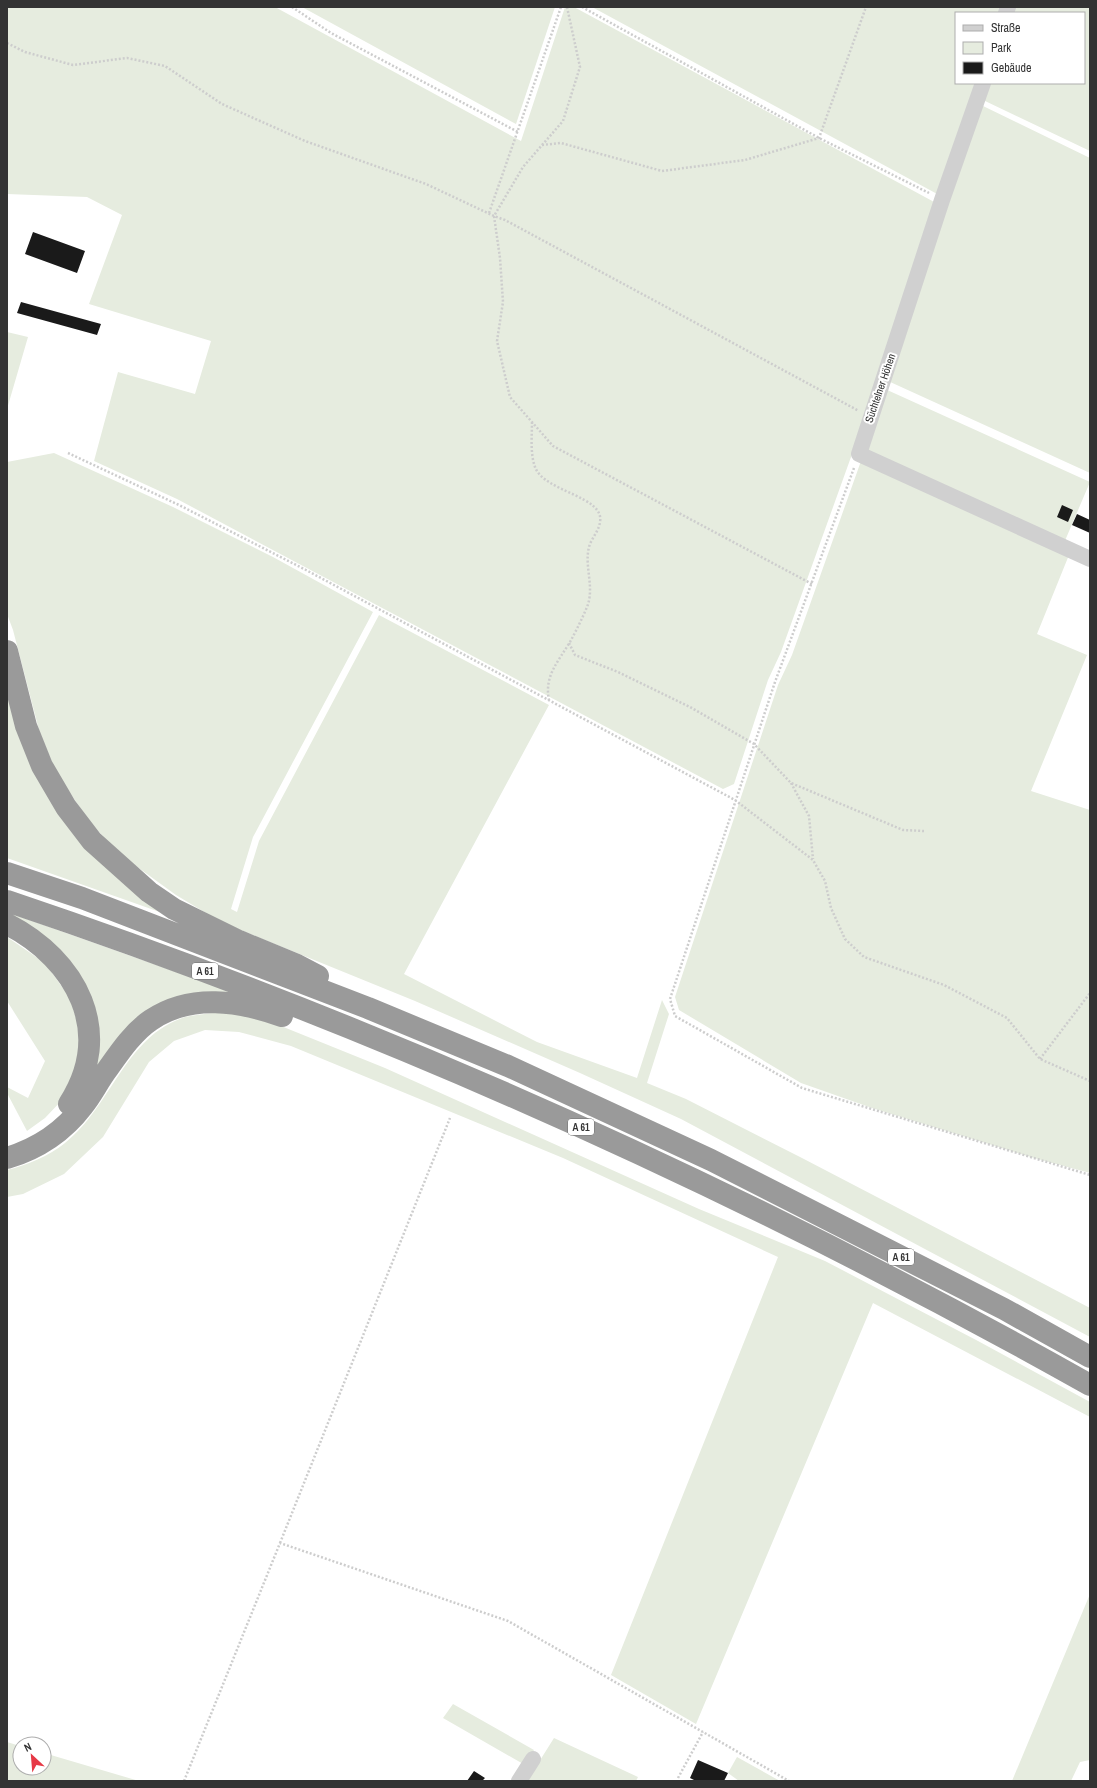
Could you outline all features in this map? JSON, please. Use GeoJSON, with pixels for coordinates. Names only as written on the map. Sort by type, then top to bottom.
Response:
{"type":"FeatureCollection","features":[{"type":"Feature","properties":{"kind":"highway"},"geometry":{"type":"LineString","coordinates":[[7,651],[26,726],[42,766],[66,807],[92,841],[144,887],[174,909],[239,942],[307,970],[368,1008]]}},
{"type":"Feature","properties":{"kind":"highway","name":"A 61"},"geometry":{"type":"LineString","coordinates":[[7,873],[82,898],[368,1008],[508,1066],[711,1160],[1004,1309],[1090,1357]]}},
{"type":"Feature","properties":{"kind":"highway","name":"A 61"},"geometry":{"type":"LineString","coordinates":[[7,901],[213,974],[401,1048],[558,1117],[760,1212],[1000,1334],[1090,1385]]}},
{"type":"Feature","properties":{"kind":"highway"},"geometry":{"type":"LineString","coordinates":[[7,924],[33,940],[58,961],[77,990],[83,1004],[89,1034],[89,1058],[86,1073],[68,1107],[54,1121],[37,1134],[7,1147]]}},
{"type":"Feature","properties":{"kind":"highway"},"geometry":{"type":"LineString","coordinates":[[7,1158],[41,1144],[62,1128],[84,1106],[106,1070],[141,1029],[151,1020],[182,1005],[214,1002],[236,1003],[260,1008],[312,1027],[401,1048]]}},
{"type":"Feature","properties":{"kind":"street","name":"Süchtelner Höhen"},"geometry":{"type":"LineString","coordinates":[[859,454],[942,200],[983,84]]}},
{"type":"Feature","properties":{"kind":"street"},"geometry":{"type":"LineString","coordinates":[[859,454],[1090,559]]}},
{"type":"Feature","properties":{"kind":"street"},"geometry":{"type":"LineString","coordinates":[[519,1781],[533,1759]]}},
{"type":"Feature","properties":{"kind":"path"},"geometry":{"type":"LineString","coordinates":[[292,7],[331,33],[518,132]]}},
{"type":"Feature","properties":{"kind":"path"},"geometry":{"type":"LineString","coordinates":[[489,213],[561,7]]}},
{"type":"Feature","properties":{"kind":"path"},"geometry":{"type":"LineString","coordinates":[[567,7],[580,67],[563,121],[523,167],[494,216],[500,258],[503,302],[497,341],[510,397],[553,446],[812,584]]}},
{"type":"Feature","properties":{"kind":"path"},"geometry":{"type":"LineString","coordinates":[[582,7],[819,138],[942,200]]}},
{"type":"Feature","properties":{"kind":"path"},"geometry":{"type":"LineString","coordinates":[[819,138],[866,7]]}},
{"type":"Feature","properties":{"kind":"path"},"geometry":{"type":"LineString","coordinates":[[7,43],[25,52],[73,64],[126,58],[165,66],[222,104],[305,141],[426,184],[505,220],[870,417]]}},
{"type":"Feature","properties":{"kind":"path"},"geometry":{"type":"LineString","coordinates":[[542,145],[561,143],[662,171],[745,160],[819,138]]}},
{"type":"Feature","properties":{"kind":"path"},"geometry":{"type":"LineString","coordinates":[[532,421],[532,452],[535,467],[540,476],[562,490],[585,500],[599,512],[600,522],[589,547],[588,558],[591,588],[588,606],[548,680],[547,690],[550,700]]}},
{"type":"Feature","properties":{"kind":"path"},"geometry":{"type":"LineString","coordinates":[[68,454],[179,505],[306,570],[735,800],[813,860],[825,881],[831,908],[845,939],[864,957],[944,985],[1007,1018],[1040,1059],[1090,1081]]}},
{"type":"Feature","properties":{"kind":"path"},"geometry":{"type":"LineString","coordinates":[[859,454],[735,800],[670,999],[675,1016],[802,1088],[1090,1174]]}},
{"type":"Feature","properties":{"kind":"path"},"geometry":{"type":"LineString","coordinates":[[569,643],[575,655],[618,672],[690,707],[754,744],[791,782],[809,816],[813,860]]}},
{"type":"Feature","properties":{"kind":"path"},"geometry":{"type":"LineString","coordinates":[[791,782],[903,830],[924,831]]}},
{"type":"Feature","properties":{"kind":"path"},"geometry":{"type":"LineString","coordinates":[[1040,1059],[1090,993]]}},
{"type":"Feature","properties":{"kind":"path"},"geometry":{"type":"LineString","coordinates":[[184,1781],[450,1118]]}},
{"type":"Feature","properties":{"kind":"path"},"geometry":{"type":"LineString","coordinates":[[280,1543],[508,1621],[790,1781]]}},
{"type":"Feature","properties":{"kind":"path"},"geometry":{"type":"LineString","coordinates":[[678,1778],[703,1732]]}},
{"type":"Feature","properties":{"kind":"green space"},"geometry":{"type":"Polygon","coordinates":[[[7,7],[275,7],[521,141],[565,7],[574,7],[936,203],[851,457],[781,652],[768,680],[734,784],[723,789],[177,499],[94,461],[118,372],[195,394],[211,341],[89,304],[122,215],[87,197],[7,194],[7,7]]]}},
{"type":"Feature","properties":{"kind":"green space"},"geometry":{"type":"Polygon","coordinates":[[[302,7],[555,7],[516,124],[302,7]]]}},
{"type":"Feature","properties":{"kind":"green space"},"geometry":{"type":"Polygon","coordinates":[[[592,7],[1002,7],[1000,12],[955,12],[955,84],[976,84],[939,195],[592,7]]]}},
{"type":"Feature","properties":{"kind":"green space"},"geometry":{"type":"Polygon","coordinates":[[[1014,7],[1090,7],[1090,151],[983,100],[989,84],[1085,84],[1085,12],[1012,12],[1014,7]]]}},
{"type":"Feature","properties":{"kind":"green space"},"geometry":{"type":"Polygon","coordinates":[[[981,105],[1090,158],[1090,473],[888,381],[981,105]]]}},
{"type":"Feature","properties":{"kind":"green space"},"geometry":{"type":"Polygon","coordinates":[[[7,332],[28,337],[7,409],[7,332]]]}},
{"type":"Feature","properties":{"kind":"green space"},"geometry":{"type":"Polygon","coordinates":[[[885,389],[1090,482],[1064,543],[872,457],[866,445],[885,389]]]}},
{"type":"Feature","properties":{"kind":"green space"},"geometry":{"type":"Polygon","coordinates":[[[54,453],[173,507],[273,557],[373,612],[253,837],[231,909],[237,912],[259,841],[379,615],[549,705],[404,974],[537,1042],[637,1078],[662,1000],[669,1014],[647,1083],[686,1099],[1090,1308],[1090,1337],[681,1119],[415,1001],[221,922],[176,895],[129,861],[107,841],[87,818],[56,772],[39,730],[13,630],[7,614],[7,462],[54,453]]]}},
{"type":"Feature","properties":{"kind":"green space"},"geometry":{"type":"Polygon","coordinates":[[[861,461],[1069,555],[1037,634],[1087,655],[1031,791],[1090,810],[1090,1173],[1034,1158],[872,1108],[801,1083],[679,1010],[675,997],[778,685],[792,655],[861,461]]]}},
{"type":"Feature","properties":{"kind":"green space"},"geometry":{"type":"Polygon","coordinates":[[[7,682],[29,751],[171,916],[7,858],[7,682]]]}},
{"type":"Feature","properties":{"kind":"green space"},"geometry":{"type":"Polygon","coordinates":[[[7,912],[261,1002],[189,1000],[87,1086],[88,1000],[7,916],[7,912]]]}},
{"type":"Feature","properties":{"kind":"green space"},"geometry":{"type":"Polygon","coordinates":[[[7,937],[45,963],[70,998],[80,1031],[77,1065],[64,1098],[45,1118],[27,1131],[7,1093],[7,1087],[28,1098],[45,1061],[7,1001],[7,937]]]}},
{"type":"Feature","properties":{"kind":"green space"},"geometry":{"type":"Polygon","coordinates":[[[213,1013],[238,1013],[276,1024],[385,1068],[699,1209],[825,1261],[978,1341],[1090,1402],[1090,1417],[873,1303],[696,1724],[611,1675],[778,1257],[563,1158],[291,1046],[239,1032],[205,1030],[174,1041],[149,1062],[103,1137],[64,1174],[23,1194],[7,1197],[7,1170],[38,1160],[65,1143],[81,1128],[95,1111],[133,1056],[147,1040],[165,1026],[185,1017],[213,1013]]]}},
{"type":"Feature","properties":{"kind":"green space"},"geometry":{"type":"Polygon","coordinates":[[[1090,1594],[1090,1760],[1080,1762],[1071,1781],[1012,1781],[1090,1594]]]}},
{"type":"Feature","properties":{"kind":"green space"},"geometry":{"type":"Polygon","coordinates":[[[453,1704],[534,1750],[525,1765],[443,1718],[453,1704]]]}},
{"type":"Feature","properties":{"kind":"green space"},"geometry":{"type":"Polygon","coordinates":[[[554,1738],[638,1777],[636,1781],[527,1781],[554,1738]]]}},
{"type":"Feature","properties":{"kind":"green space"},"geometry":{"type":"Polygon","coordinates":[[[7,1742],[12,1744],[12,1776],[52,1776],[52,1755],[139,1781],[7,1781],[7,1742]]]}},
{"type":"Feature","properties":{"kind":"green space"},"geometry":{"type":"Polygon","coordinates":[[[737,1757],[780,1781],[739,1781],[728,1773],[737,1757]]]}},
{"type":"Feature","properties":{"kind":"building"},"geometry":{"type":"Polygon","coordinates":[[[33,232],[85,251],[77,273],[25,254],[33,232]]]}},
{"type":"Feature","properties":{"kind":"building"},"geometry":{"type":"Polygon","coordinates":[[[21,302],[101,324],[97,335],[17,313],[21,302]]]}},
{"type":"Feature","properties":{"kind":"building"},"geometry":{"type":"Polygon","coordinates":[[[1062,505],[1073,510],[1068,522],[1057,517],[1062,505]]]}},
{"type":"Feature","properties":{"kind":"building"},"geometry":{"type":"Polygon","coordinates":[[[1077,514],[1090,520],[1090,533],[1072,525],[1077,514]]]}},
{"type":"Feature","properties":{"kind":"building"},"geometry":{"type":"Polygon","coordinates":[[[698,1760],[728,1773],[724,1781],[696,1781],[690,1778],[698,1760]]]}},
{"type":"Feature","properties":{"kind":"building"},"geometry":{"type":"Polygon","coordinates":[[[474,1771],[485,1778],[482,1781],[467,1781],[474,1771]]]}}]}
